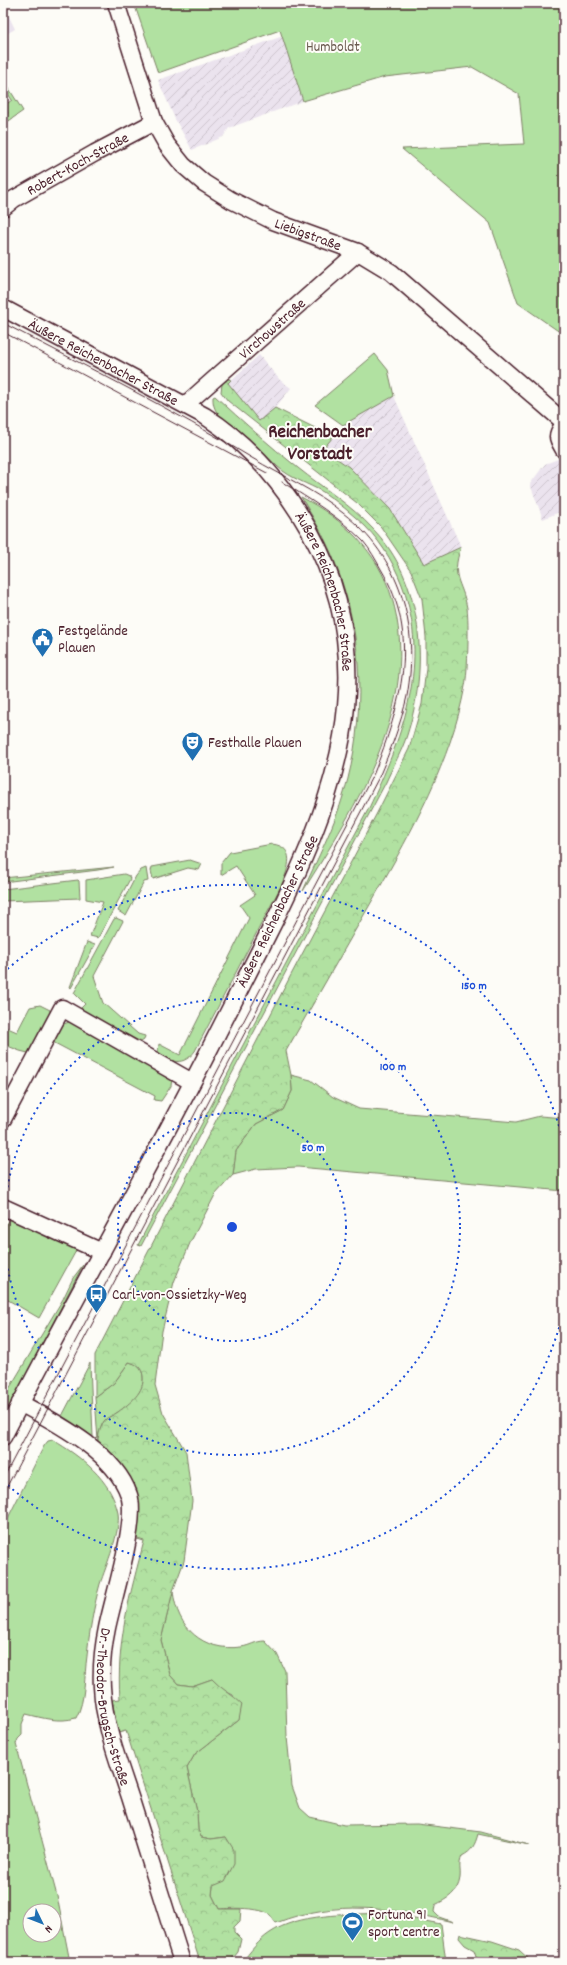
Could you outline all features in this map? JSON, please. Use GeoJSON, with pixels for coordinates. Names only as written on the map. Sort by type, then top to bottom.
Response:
{"type":"FeatureCollection","features":[{"type":"Feature","properties":{"kind":"street","name":"Liebigstraße"},"geometry":{"type":"LineString","coordinates":[[116,3],[154,122],[167,146],[204,184],[231,200],[273,221],[358,252],[391,272],[564,423]]}},
{"type":"Feature","properties":{"kind":"street","name":"Robert-Koch-Straße"},"geometry":{"type":"LineString","coordinates":[[3,208],[14,199],[94,153],[154,122]]}},
{"type":"Feature","properties":{"kind":"street","name":"Virchowstraße"},"geometry":{"type":"LineString","coordinates":[[185,405],[358,252]]}},
{"type":"Feature","properties":{"kind":"street","name":"Äußere Reichenbacher Straße"},"geometry":{"type":"LineString","coordinates":[[3,308],[185,405],[225,429],[237,439],[275,478],[297,509],[317,545],[332,580],[344,628],[348,667],[347,710],[342,743],[334,777],[310,846],[294,882],[192,1082],[3,1437]]}},
{"type":"Feature","properties":{"kind":"street"},"geometry":{"type":"LineString","coordinates":[[564,423],[558,432],[558,440],[564,450]]}},
{"type":"Feature","properties":{"kind":"street"},"geometry":{"type":"LineString","coordinates":[[3,1119],[62,1008],[192,1082]]}},
{"type":"Feature","properties":{"kind":"street"},"geometry":{"type":"LineString","coordinates":[[3,1207],[102,1252]]}},
{"type":"Feature","properties":{"kind":"street","name":"Dr.-Theodor-Brugsch-Straße"},"geometry":{"type":"LineString","coordinates":[[20,1403],[54,1422],[92,1449],[114,1470],[122,1480],[130,1496],[131,1513],[129,1534],[106,1630],[102,1663],[104,1712],[182,1962]]}},
{"type":"Feature","properties":{"kind":"shaded area"},"geometry":{"type":"Polygon","coordinates":[[[3,4],[15,29],[3,36],[3,4]]]}},
{"type":"Feature","properties":{"kind":"shaded area"},"geometry":{"type":"Polygon","coordinates":[[[283,36],[303,101],[229,128],[223,137],[192,150],[175,119],[158,80],[283,36]]]}},
{"type":"Feature","properties":{"kind":"shaded area"},"geometry":{"type":"Polygon","coordinates":[[[259,355],[280,380],[291,388],[275,408],[259,421],[228,383],[259,355]]]}},
{"type":"Feature","properties":{"kind":"shaded area"},"geometry":{"type":"Polygon","coordinates":[[[394,396],[461,547],[424,564],[390,509],[323,449],[343,425],[394,396]]]}},
{"type":"Feature","properties":{"kind":"shaded area"},"geometry":{"type":"Polygon","coordinates":[[[558,459],[564,464],[564,510],[543,519],[530,484],[545,464],[558,459]]]}},
{"type":"Feature","properties":{"kind":"green space","name":"Humboldt"},"geometry":{"type":"Polygon","coordinates":[[[145,3],[564,3],[564,335],[518,303],[490,223],[402,149],[524,144],[519,94],[472,67],[385,77],[303,101],[280,30],[158,73],[135,6],[145,3]]]}},
{"type":"Feature","properties":{"kind":"green space"},"geometry":{"type":"Polygon","coordinates":[[[3,79],[23,111],[3,125],[3,117],[8,113],[4,108],[5,105],[12,100],[3,86],[3,79]]]}},
{"type":"Feature","properties":{"kind":"green space"},"geometry":{"type":"Polygon","coordinates":[[[375,354],[388,370],[394,396],[343,425],[315,405],[375,354]]]}},
{"type":"Feature","properties":{"kind":"green space"},"geometry":{"type":"Polygon","coordinates":[[[226,378],[231,380],[228,383],[259,421],[275,408],[333,437],[323,449],[349,467],[390,509],[424,564],[461,547],[458,558],[457,573],[467,608],[468,647],[466,679],[459,714],[429,794],[404,845],[286,1051],[291,1075],[292,1091],[283,1110],[256,1124],[236,1151],[233,1175],[215,1195],[190,1243],[174,1282],[162,1331],[155,1385],[163,1413],[186,1452],[192,1501],[184,1561],[173,1591],[161,1640],[170,1675],[178,1684],[192,1686],[212,1679],[242,1704],[239,1720],[195,1754],[187,1768],[197,1812],[198,1830],[201,1837],[211,1839],[226,1837],[234,1850],[234,1864],[225,1881],[213,1886],[212,1895],[219,1909],[241,1909],[240,1921],[234,1927],[234,1932],[241,1939],[238,1952],[230,1962],[200,1962],[126,1731],[118,1733],[112,1700],[120,1699],[119,1678],[122,1638],[129,1600],[144,1541],[134,1538],[137,1513],[137,1498],[135,1489],[122,1466],[98,1441],[98,1439],[101,1427],[105,1420],[136,1397],[142,1387],[143,1376],[139,1367],[129,1362],[114,1383],[95,1397],[95,1355],[409,749],[422,704],[426,668],[426,637],[422,599],[411,571],[381,527],[357,503],[228,401],[221,392],[222,384],[226,378]]]}},
{"type":"Feature","properties":{"kind":"green space"},"geometry":{"type":"Polygon","coordinates":[[[215,396],[277,451],[356,512],[373,529],[390,550],[403,574],[412,599],[417,626],[419,654],[418,682],[414,709],[407,735],[386,782],[141,1246],[138,1245],[369,808],[392,756],[401,730],[413,677],[414,649],[412,622],[402,584],[384,549],[372,533],[345,508],[323,492],[283,471],[244,434],[217,413],[213,403],[213,397],[215,396]]]}},
{"type":"Feature","properties":{"kind":"green space"},"geometry":{"type":"Polygon","coordinates":[[[301,497],[317,506],[345,526],[357,538],[378,566],[386,581],[392,598],[399,637],[399,676],[391,714],[379,752],[363,789],[344,824],[303,891],[330,831],[344,793],[356,737],[359,708],[359,679],[357,650],[345,592],[329,547],[301,497]]]}},
{"type":"Feature","properties":{"kind":"green space"},"geometry":{"type":"Polygon","coordinates":[[[272,844],[285,849],[288,854],[288,866],[282,884],[195,1051],[191,1056],[182,1061],[177,1062],[167,1059],[158,1051],[159,1044],[180,1055],[249,918],[240,905],[255,895],[236,866],[221,875],[221,863],[230,852],[272,844]]]}},
{"type":"Feature","properties":{"kind":"green space"},"geometry":{"type":"Polygon","coordinates":[[[190,860],[202,864],[199,870],[188,868],[153,879],[151,871],[152,867],[190,860]]]}},
{"type":"Feature","properties":{"kind":"green space"},"geometry":{"type":"Polygon","coordinates":[[[114,867],[98,870],[3,882],[3,878],[114,867]]]}},
{"type":"Feature","properties":{"kind":"green space"},"geometry":{"type":"Polygon","coordinates":[[[146,868],[148,881],[144,882],[126,916],[118,911],[136,876],[141,870],[146,868]]]}},
{"type":"Feature","properties":{"kind":"green space"},"geometry":{"type":"Polygon","coordinates":[[[124,874],[129,876],[130,879],[98,938],[90,936],[103,902],[86,899],[86,880],[124,874]]]}},
{"type":"Feature","properties":{"kind":"green space"},"geometry":{"type":"Polygon","coordinates":[[[78,880],[80,898],[3,901],[3,889],[78,880]]]}},
{"type":"Feature","properties":{"kind":"green space"},"geometry":{"type":"Polygon","coordinates":[[[116,918],[123,921],[94,976],[103,1003],[138,1034],[145,1036],[144,1040],[141,1042],[80,1009],[85,1004],[74,993],[114,919],[116,918]]]}},
{"type":"Feature","properties":{"kind":"green space"},"geometry":{"type":"Polygon","coordinates":[[[87,942],[95,945],[71,988],[70,987],[87,942]]]}},
{"type":"Feature","properties":{"kind":"green space"},"geometry":{"type":"Polygon","coordinates":[[[40,1005],[50,1010],[51,1015],[32,1054],[3,1044],[3,1026],[17,1032],[30,1007],[40,1005]]]}},
{"type":"Feature","properties":{"kind":"green space"},"geometry":{"type":"Polygon","coordinates":[[[73,1021],[172,1078],[171,1086],[161,1101],[154,1100],[155,1096],[49,1040],[58,1028],[73,1021]]]}},
{"type":"Feature","properties":{"kind":"green space"},"geometry":{"type":"Polygon","coordinates":[[[291,1075],[311,1080],[333,1097],[359,1109],[516,1122],[540,1116],[564,1118],[564,1191],[298,1167],[256,1169],[233,1175],[236,1151],[256,1124],[283,1110],[292,1091],[291,1075]]]}},
{"type":"Feature","properties":{"kind":"green space"},"geometry":{"type":"Polygon","coordinates":[[[12,1213],[77,1249],[39,1318],[3,1297],[3,1230],[12,1213]]]}},
{"type":"Feature","properties":{"kind":"green space"},"geometry":{"type":"Polygon","coordinates":[[[83,1265],[3,1419],[3,1399],[63,1299],[73,1278],[83,1265]]]}},
{"type":"Feature","properties":{"kind":"green space"},"geometry":{"type":"Polygon","coordinates":[[[129,1362],[137,1365],[142,1371],[142,1387],[136,1397],[128,1405],[105,1420],[100,1430],[98,1441],[95,1397],[114,1383],[129,1362]]]}},
{"type":"Feature","properties":{"kind":"green space"},"geometry":{"type":"Polygon","coordinates":[[[90,1363],[93,1437],[62,1416],[90,1363]]]}},
{"type":"Feature","properties":{"kind":"green space"},"geometry":{"type":"Polygon","coordinates":[[[53,1440],[74,1454],[102,1479],[114,1501],[118,1513],[118,1520],[115,1539],[100,1584],[94,1610],[90,1629],[82,1704],[76,1718],[63,1720],[26,1714],[22,1724],[22,1735],[16,1744],[58,1903],[22,1903],[22,1943],[62,1943],[62,1921],[70,1962],[3,1962],[3,1528],[44,1446],[48,1441],[53,1440]]]}},
{"type":"Feature","properties":{"kind":"green space"},"geometry":{"type":"Polygon","coordinates":[[[173,1591],[180,1616],[194,1635],[215,1646],[227,1648],[241,1647],[265,1641],[277,1654],[285,1671],[287,1737],[292,1786],[300,1808],[310,1817],[344,1825],[417,1824],[481,1832],[529,1845],[478,1834],[473,1847],[462,1856],[460,1878],[457,1888],[448,1898],[435,1905],[434,1912],[439,1917],[453,1922],[386,1910],[342,1908],[298,1915],[276,1923],[266,1912],[253,1909],[219,1909],[212,1895],[226,1837],[211,1839],[201,1837],[198,1830],[197,1812],[187,1768],[195,1754],[239,1720],[233,1695],[221,1689],[212,1679],[192,1686],[178,1684],[170,1675],[161,1640],[173,1591]]]}},
{"type":"Feature","properties":{"kind":"green space","name":"Fortuna 91 sport centre"},"geometry":{"type":"Polygon","coordinates":[[[382,1913],[441,1924],[446,1962],[242,1962],[262,1939],[282,1926],[309,1918],[324,1916],[382,1913]]]}},
{"type":"Feature","properties":{"kind":"green space"},"geometry":{"type":"Polygon","coordinates":[[[460,1934],[492,1941],[519,1950],[532,1962],[478,1962],[474,1950],[465,1945],[459,1938],[460,1934]]]}},
{"type":"Feature","properties":{"kind":"tram line"},"geometry":{"type":"LineString","coordinates":[[3,323],[191,422],[333,505],[363,531],[379,550],[392,572],[401,595],[407,619],[410,644],[410,670],[405,706],[395,737],[379,777],[3,1494]]}},
{"type":"Feature","properties":{"kind":"tram line"},"geometry":{"type":"LineString","coordinates":[[3,332],[267,473]]}},
{"type":"Feature","properties":{"kind":"tram line"},"geometry":{"type":"LineString","coordinates":[[3,1479],[374,773],[392,722],[399,696],[403,671],[401,620],[393,594],[381,569],[363,541],[354,532],[314,502],[282,482]]}},
{"type":"Feature","properties":{"kind":"place","name":"Festgelände Plauen"},"geometry":{"type":"Point","coordinates":[43,658]}},
{"type":"Feature","properties":{"kind":"place","name":"Festhalle Plauen"},"geometry":{"type":"Point","coordinates":[193,762]}},
{"type":"Feature","properties":{"kind":"place","name":"Carl-von-Ossietzky-Weg"},"geometry":{"type":"Point","coordinates":[96,1314]}},
{"type":"Feature","properties":{"kind":"place","name":"Fortuna 91 sport centre"},"geometry":{"type":"Point","coordinates":[352,1942]}},
{"type":"Feature","properties":{"kind":"district","name":"Reichenbacher Vorstadt"},"geometry":{"type":"Point","coordinates":[320,441]}}]}
